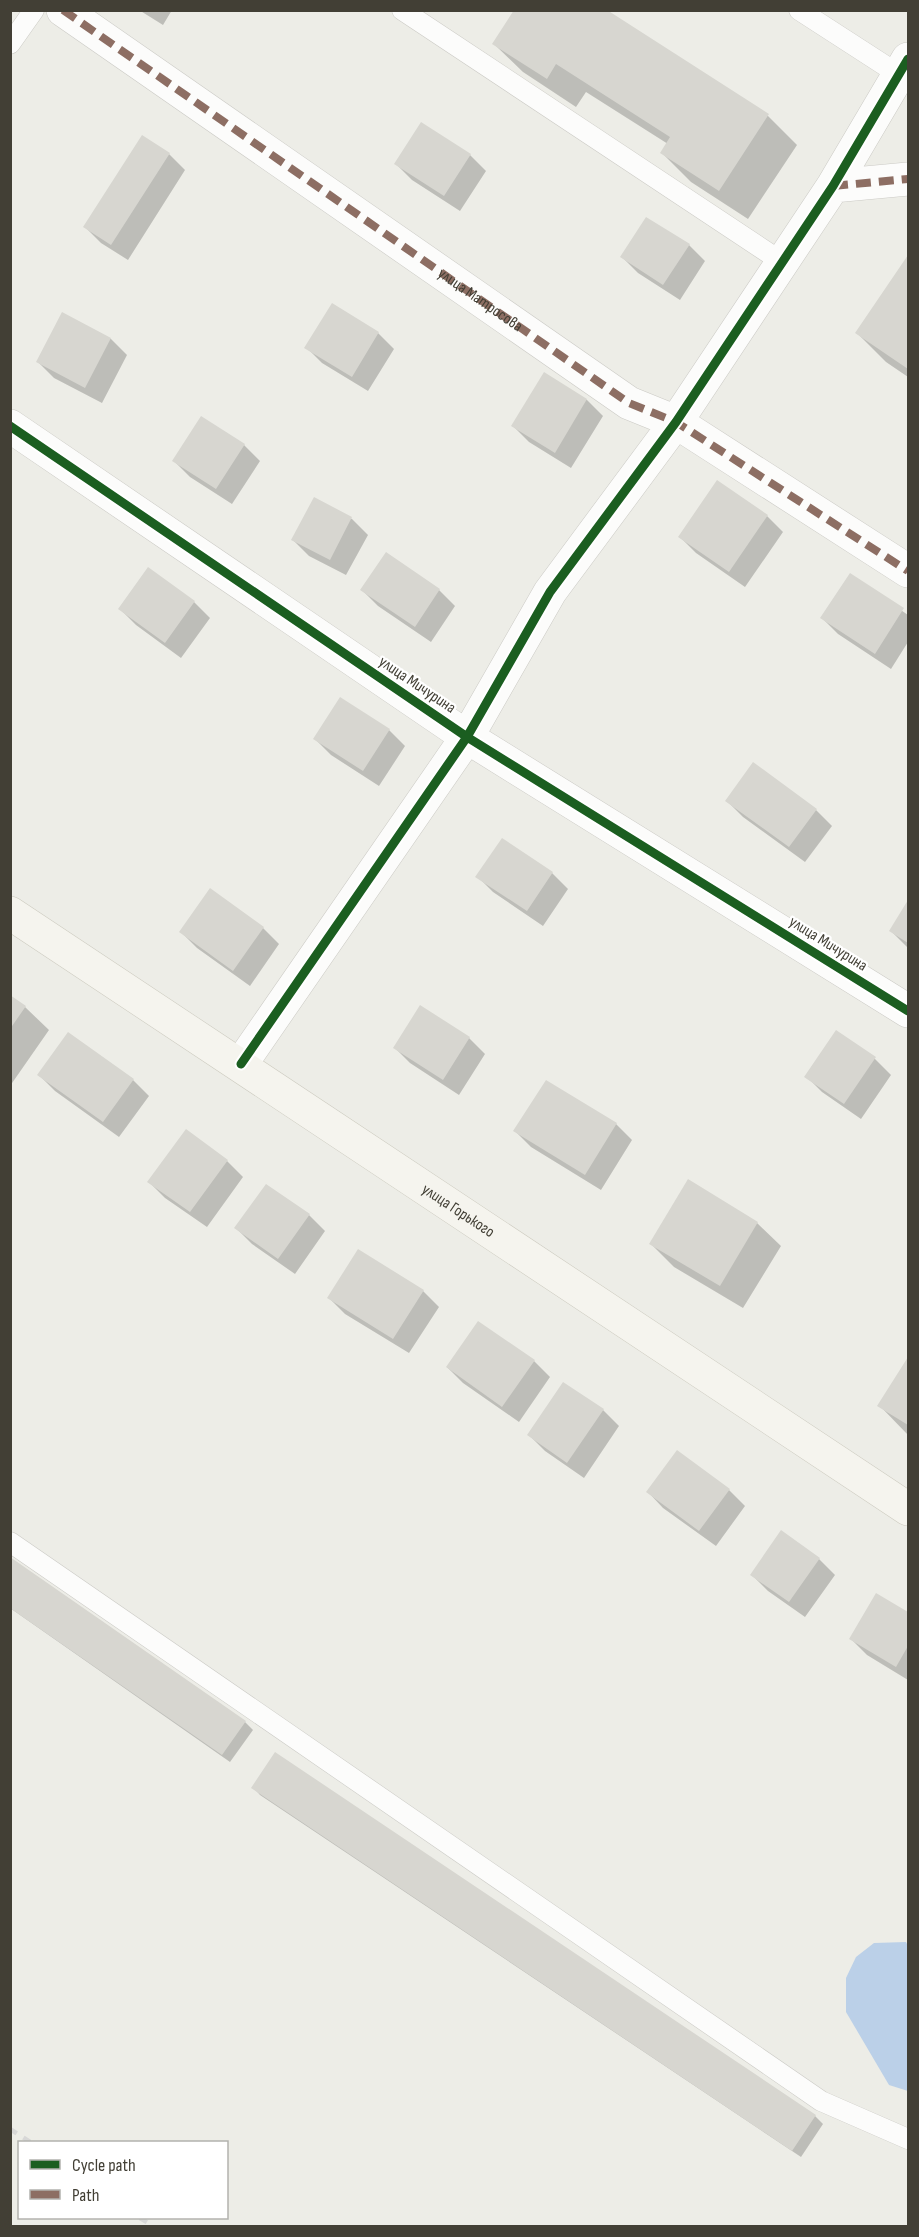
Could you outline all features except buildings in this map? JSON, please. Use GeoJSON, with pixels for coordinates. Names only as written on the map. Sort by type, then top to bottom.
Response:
{"type":"FeatureCollection","features":[{"type":"Feature","properties":{"kind":"main road","name":"улица Горького"},"geometry":{"type":"LineString","coordinates":[[10,913],[242,1064],[909,1509]]}},
{"type":"Feature","properties":{"kind":"street","name":"улица Матросова"},"geometry":{"type":"LineString","coordinates":[[63,10],[630,403],[676,422],[909,571]]}},
{"type":"Feature","properties":{"kind":"street"},"geometry":{"type":"LineString","coordinates":[[242,1064],[467,737],[550,592],[676,422],[833,186],[903,67]]}},
{"type":"Feature","properties":{"kind":"street"},"geometry":{"type":"LineString","coordinates":[[833,186],[909,179]]}},
{"type":"Feature","properties":{"kind":"street","name":"улица Мичурина"},"geometry":{"type":"LineString","coordinates":[[10,426],[467,737],[909,1011]]}},
{"type":"Feature","properties":{"kind":"lane"},"geometry":{"type":"LineString","coordinates":[[10,44],[34,10]]}},
{"type":"Feature","properties":{"kind":"lane"},"geometry":{"type":"LineString","coordinates":[[402,10],[782,262]]}},
{"type":"Feature","properties":{"kind":"lane"},"geometry":{"type":"LineString","coordinates":[[799,10],[903,67]]}},
{"type":"Feature","properties":{"kind":"lane"},"geometry":{"type":"LineString","coordinates":[[10,1542],[821,2101],[909,2139]]}},
{"type":"Feature","properties":{"kind":"water"},"geometry":{"type":"Polygon","coordinates":[[[906,1942],[908,1946],[908,2091],[889,2085],[846,2012],[846,1978],[856,1957],[874,1943],[906,1942]]]}},
{"type":"Feature","properties":{"kind":"railway"},"geometry":{"type":"LineString","coordinates":[[10,2129],[28,2141]]}},
{"type":"Feature","properties":{"kind":"railway"},"geometry":{"type":"LineString","coordinates":[[142,2219],[153,2226]]}},
{"type":"Feature","properties":{"kind":"marked path"},"geometry":{"type":"LineString","coordinates":[[63,10],[629,403],[676,422],[908,571]]}},
{"type":"Feature","properties":{"kind":"marked path"},"geometry":{"type":"LineString","coordinates":[[833,186],[908,179]]}},
{"type":"Feature","properties":{"kind":"cycle path"},"geometry":{"type":"LineString","coordinates":[[241,1064],[467,737],[550,592],[676,422],[833,186],[908,59]]}},
{"type":"Feature","properties":{"kind":"cycle path"},"geometry":{"type":"LineString","coordinates":[[10,426],[467,737],[908,1011]]}}]}
